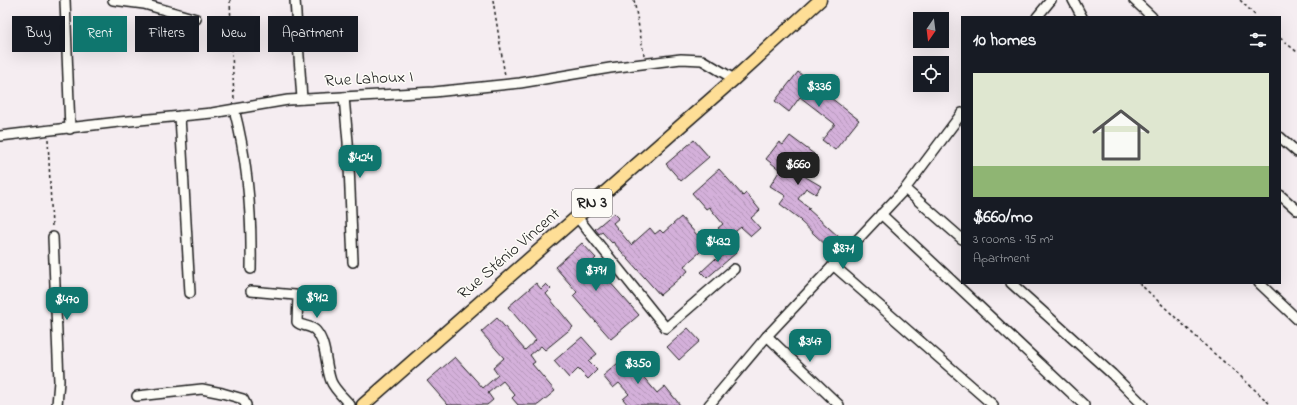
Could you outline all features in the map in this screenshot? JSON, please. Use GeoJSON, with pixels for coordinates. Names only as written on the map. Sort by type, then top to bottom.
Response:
{"type":"FeatureCollection","features":[{"type":"Feature","properties":{"kind":"main road","name":"Rue Sténio Vincent"},"geometry":{"type":"LineString","coordinates":[[363,405],[734,80],[820,0]]}},
{"type":"Feature","properties":{"kind":"street"},"geometry":{"type":"LineString","coordinates":[[65,0],[70,129]]}},
{"type":"Feature","properties":{"kind":"street"},"geometry":{"type":"LineString","coordinates":[[114,0],[144,4],[189,16]]}},
{"type":"Feature","properties":{"kind":"street"},"geometry":{"type":"LineString","coordinates":[[295,0],[302,99]]}},
{"type":"Feature","properties":{"kind":"street"},"geometry":{"type":"LineString","coordinates":[[1038,16],[1051,0]]}},
{"type":"Feature","properties":{"kind":"street"},"geometry":{"type":"LineString","coordinates":[[1073,0],[1081,16]]}},
{"type":"Feature","properties":{"kind":"street"},"geometry":{"type":"LineString","coordinates":[[1134,0],[1151,16]]}},
{"type":"Feature","properties":{"kind":"street","name":"Rue Lahoux I"},"geometry":{"type":"LineString","coordinates":[[0,136],[212,113],[288,100],[434,92],[506,84],[681,59],[702,60],[734,80]]}},
{"type":"Feature","properties":{"kind":"street"},"geometry":{"type":"LineString","coordinates":[[344,97],[353,262]]}},
{"type":"Feature","properties":{"kind":"street"},"geometry":{"type":"LineString","coordinates":[[234,109],[246,163],[250,193],[252,242],[251,269]]}},
{"type":"Feature","properties":{"kind":"street"},"geometry":{"type":"LineString","coordinates":[[709,405],[767,336],[905,188],[961,114]]}},
{"type":"Feature","properties":{"kind":"street"},"geometry":{"type":"LineString","coordinates":[[180,116],[190,293]]}},
{"type":"Feature","properties":{"kind":"street"},"geometry":{"type":"LineString","coordinates":[[1281,138],[1297,152]]}},
{"type":"Feature","properties":{"kind":"street"},"geometry":{"type":"LineString","coordinates":[[905,188],[961,238]]}},
{"type":"Feature","properties":{"kind":"street"},"geometry":{"type":"LineString","coordinates":[[1281,196],[1297,210]]}},
{"type":"Feature","properties":{"kind":"street"},"geometry":{"type":"LineString","coordinates":[[881,214],[1084,405]]}},
{"type":"Feature","properties":{"kind":"street"},"geometry":{"type":"LineString","coordinates":[[577,217],[666,328],[734,269]]}},
{"type":"Feature","properties":{"kind":"street"},"geometry":{"type":"LineString","coordinates":[[53,238],[59,381],[57,405]]}},
{"type":"Feature","properties":{"kind":"street"},"geometry":{"type":"LineString","coordinates":[[833,265],[993,405]]}},
{"type":"Feature","properties":{"kind":"street"},"geometry":{"type":"LineString","coordinates":[[1012,284],[1112,374],[1143,405]]}},
{"type":"Feature","properties":{"kind":"street"},"geometry":{"type":"LineString","coordinates":[[1259,284],[1297,318]]}},
{"type":"Feature","properties":{"kind":"street"},"geometry":{"type":"LineString","coordinates":[[251,291],[295,295],[298,297],[296,322],[299,325],[314,329],[320,337],[332,382],[350,405]]}},
{"type":"Feature","properties":{"kind":"street"},"geometry":{"type":"LineString","coordinates":[[767,336],[838,405]]}},
{"type":"Feature","properties":{"kind":"street"},"geometry":{"type":"LineString","coordinates":[[137,396],[202,389],[243,399],[246,405]]}},
{"type":"Feature","properties":{"kind":"path"},"geometry":{"type":"LineString","coordinates":[[230,0],[234,109]]}},
{"type":"Feature","properties":{"kind":"path"},"geometry":{"type":"LineString","coordinates":[[493,0],[506,84]]}},
{"type":"Feature","properties":{"kind":"path"},"geometry":{"type":"LineString","coordinates":[[634,0],[646,63]]}},
{"type":"Feature","properties":{"kind":"path"},"geometry":{"type":"LineString","coordinates":[[1240,0],[1256,16]]}},
{"type":"Feature","properties":{"kind":"path"},"geometry":{"type":"LineString","coordinates":[[1281,39],[1297,52]]}},
{"type":"Feature","properties":{"kind":"path"},"geometry":{"type":"LineString","coordinates":[[48,131],[53,238]]}},
{"type":"Feature","properties":{"kind":"path"},"geometry":{"type":"LineString","coordinates":[[1140,284],[1209,349],[1272,405]]}},
{"type":"Feature","properties":{"kind":"building"},"geometry":{"type":"Polygon","coordinates":[[[798,72],[859,120],[835,150],[822,140],[835,124],[800,97],[789,112],[775,101],[798,72]]]}},
{"type":"Feature","properties":{"kind":"building"},"geometry":{"type":"Polygon","coordinates":[[[790,136],[814,154],[799,173],[821,186],[816,194],[806,188],[798,199],[810,208],[808,209],[839,237],[829,248],[800,221],[801,220],[780,204],[786,196],[770,186],[780,170],[766,159],[779,142],[783,145],[790,136]]]}},
{"type":"Feature","properties":{"kind":"building"},"geometry":{"type":"Polygon","coordinates":[[[694,140],[709,157],[681,181],[666,164],[694,140]]]}},
{"type":"Feature","properties":{"kind":"building"},"geometry":{"type":"Polygon","coordinates":[[[719,169],[743,196],[746,193],[760,210],[751,218],[760,228],[751,236],[741,227],[727,238],[718,228],[723,224],[709,207],[706,209],[692,193],[719,169]]]}},
{"type":"Feature","properties":{"kind":"building"},"geometry":{"type":"Polygon","coordinates":[[[614,213],[619,218],[613,223],[631,245],[650,228],[655,234],[660,230],[663,233],[681,217],[707,246],[684,266],[688,271],[660,295],[613,242],[612,243],[602,232],[599,234],[595,229],[614,213]]]}},
{"type":"Feature","properties":{"kind":"building"},"geometry":{"type":"Polygon","coordinates":[[[582,243],[596,258],[592,262],[639,315],[611,339],[573,296],[577,292],[555,267],[582,243]]]}},
{"type":"Feature","properties":{"kind":"building"},"geometry":{"type":"Polygon","coordinates":[[[731,248],[736,253],[707,278],[701,272],[715,259],[717,261],[731,248]]]}},
{"type":"Feature","properties":{"kind":"building"},"geometry":{"type":"Polygon","coordinates":[[[536,283],[541,289],[546,284],[551,289],[546,294],[573,327],[545,350],[541,346],[530,355],[535,362],[532,364],[555,391],[538,405],[518,405],[512,398],[515,395],[503,381],[488,393],[493,400],[487,405],[448,405],[427,381],[455,357],[483,388],[498,375],[493,368],[504,358],[481,332],[497,318],[525,350],[536,340],[508,307],[536,283]]]}},
{"type":"Feature","properties":{"kind":"building"},"geometry":{"type":"Polygon","coordinates":[[[688,328],[700,341],[679,360],[667,347],[688,328]]]}},
{"type":"Feature","properties":{"kind":"building"},"geometry":{"type":"Polygon","coordinates":[[[582,337],[597,354],[588,361],[597,370],[588,379],[578,369],[569,378],[554,361],[582,337]]]}},
{"type":"Feature","properties":{"kind":"building"},"geometry":{"type":"Polygon","coordinates":[[[625,357],[630,363],[636,358],[645,369],[640,373],[657,393],[665,386],[680,405],[628,405],[623,399],[629,394],[619,383],[613,388],[603,376],[625,357]]]}}]}
